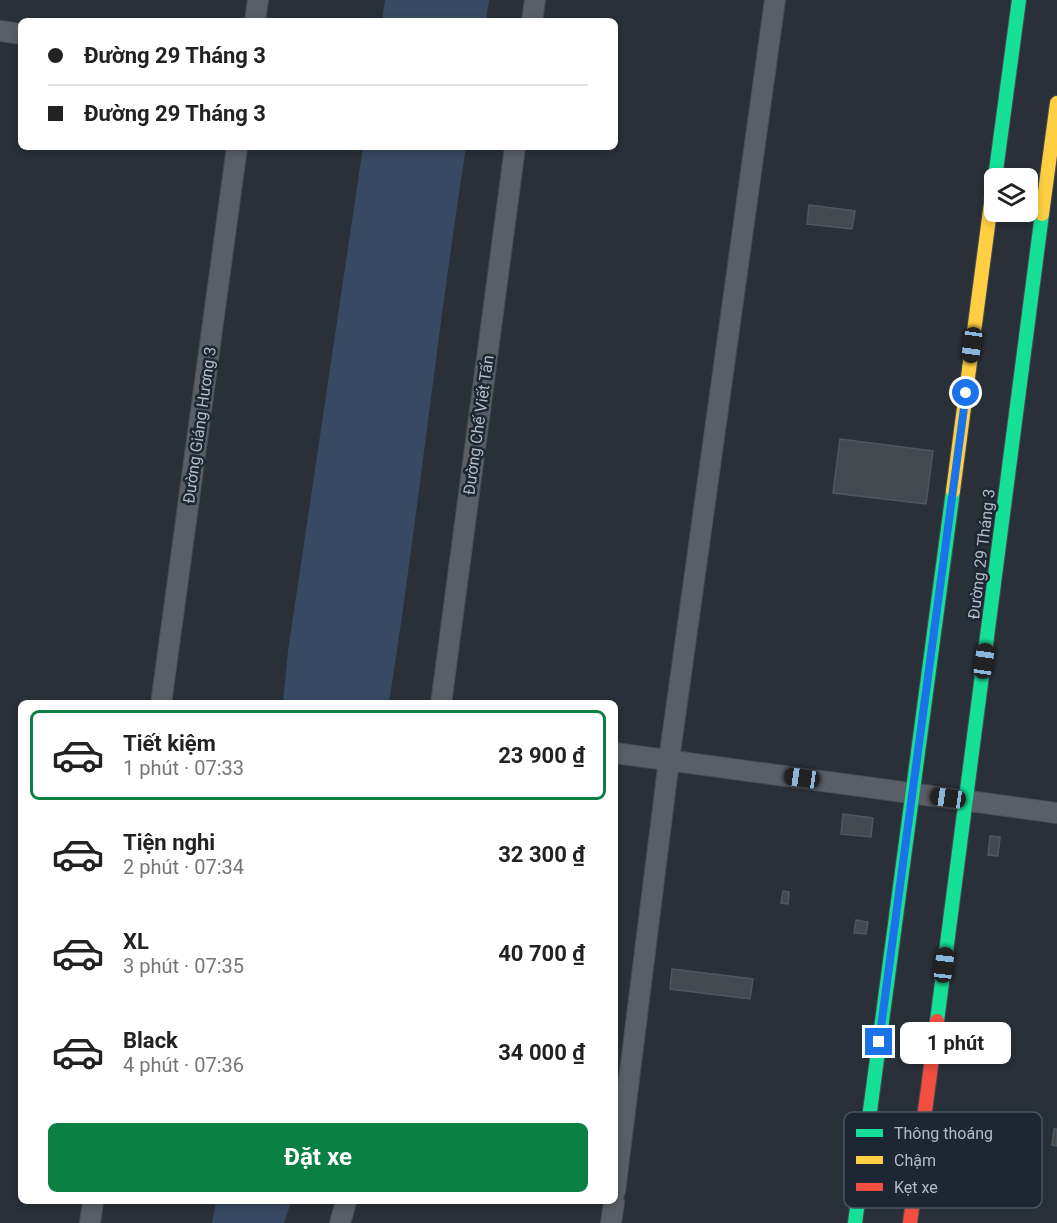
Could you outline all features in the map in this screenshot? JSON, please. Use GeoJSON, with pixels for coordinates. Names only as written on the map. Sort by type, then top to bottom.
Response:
{"type":"FeatureCollection","features":[{"type":"Feature","properties":{"kind":"street"},"geometry":{"type":"LineString","coordinates":[[255,18],[258,0]]}},
{"type":"Feature","properties":{"kind":"street"},"geometry":{"type":"LineString","coordinates":[[532,18],[535,0]]}},
{"type":"Feature","properties":{"kind":"street"},"geometry":{"type":"LineString","coordinates":[[618,1167],[669,760],[775,0]]}},
{"type":"Feature","properties":{"kind":"street"},"geometry":{"type":"LineString","coordinates":[[996,168],[1019,0]]}},
{"type":"Feature","properties":{"kind":"street"},"geometry":{"type":"LineString","coordinates":[[0,31],[18,34]]}},
{"type":"Feature","properties":{"kind":"street","name":"Đường 29 Tháng 3"},"geometry":{"type":"LineString","coordinates":[[924,1112],[1057,103]]}},
{"type":"Feature","properties":{"kind":"street","name":"Đường Giáng Hương 3"},"geometry":{"type":"LineString","coordinates":[[162,700],[237,150]]}},
{"type":"Feature","properties":{"kind":"street","name":"Đường Chế Viết Tấn"},"geometry":{"type":"LineString","coordinates":[[442,700],[515,150]]}},
{"type":"Feature","properties":{"kind":"street"},"geometry":{"type":"LineString","coordinates":[[870,1112],[989,222]]}},
{"type":"Feature","properties":{"kind":"street"},"geometry":{"type":"LineString","coordinates":[[618,753],[1057,813]]}},
{"type":"Feature","properties":{"kind":"street"},"geometry":{"type":"LineString","coordinates":[[90,1223],[93,1204]]}},
{"type":"Feature","properties":{"kind":"street"},"geometry":{"type":"LineString","coordinates":[[339,1223],[345,1204]]}},
{"type":"Feature","properties":{"kind":"street"},"geometry":{"type":"LineString","coordinates":[[611,1223],[614,1204]]}},
{"type":"Feature","properties":{"kind":"street"},"geometry":{"type":"LineString","coordinates":[[855,1223],[857,1208]]}},
{"type":"Feature","properties":{"kind":"street","name":"Đường 29 Tháng 3"},"geometry":{"type":"LineString","coordinates":[[910,1223],[912,1208]]}},
{"type":"Feature","properties":{"kind":"water"},"geometry":{"type":"Polygon","coordinates":[[[385,0],[489,0],[486,18],[382,18],[385,0]]]}},
{"type":"Feature","properties":{"kind":"water"},"geometry":{"type":"Polygon","coordinates":[[[363,150],[466,150],[389,700],[283,700],[288,651],[363,150]]]}},
{"type":"Feature","properties":{"kind":"water"},"geometry":{"type":"Polygon","coordinates":[[[216,1204],[290,1204],[284,1223],[212,1223],[216,1204]]]}},
{"type":"Feature","properties":{"kind":"building"},"geometry":{"type":"Polygon","coordinates":[[[809,205],[855,211],[852,229],[807,224],[809,205]]]}},
{"type":"Feature","properties":{"kind":"building"},"geometry":{"type":"Polygon","coordinates":[[[840,439],[933,451],[926,504],[833,493],[840,439]]]}},
{"type":"Feature","properties":{"kind":"building"},"geometry":{"type":"Polygon","coordinates":[[[843,814],[873,818],[871,837],[841,834],[843,814]]]}},
{"type":"Feature","properties":{"kind":"building"},"geometry":{"type":"Polygon","coordinates":[[[990,836],[1000,837],[998,856],[988,855],[990,836]]]}},
{"type":"Feature","properties":{"kind":"building"},"geometry":{"type":"Polygon","coordinates":[[[783,891],[789,892],[788,904],[781,903],[783,891]]]}},
{"type":"Feature","properties":{"kind":"building"},"geometry":{"type":"Polygon","coordinates":[[[856,920],[868,922],[866,934],[854,933],[856,920]]]}},
{"type":"Feature","properties":{"kind":"building"},"geometry":{"type":"Polygon","coordinates":[[[672,969],[753,979],[750,999],[670,989],[672,969]]]}},
{"type":"Feature","properties":{"kind":"building"},"geometry":{"type":"Polygon","coordinates":[[[1054,1129],[1057,1129],[1057,1146],[1052,1145],[1054,1129]]]}},
{"type":"Feature","properties":{"kind":"traffic: fast"},"geometry":{"type":"LineString","coordinates":[[996,168],[1019,0]]}},
{"type":"Feature","properties":{"kind":"traffic: fast"},"geometry":{"type":"LineString","coordinates":[[937,1021],[1042,214]]}},
{"type":"Feature","properties":{"kind":"traffic: fast"},"geometry":{"type":"LineString","coordinates":[[870,1112],[953,491]]}},
{"type":"Feature","properties":{"kind":"traffic: fast"},"geometry":{"type":"LineString","coordinates":[[855,1223],[857,1208]]}},
{"type":"Feature","properties":{"kind":"traffic: slow"},"geometry":{"type":"LineString","coordinates":[[1042,214],[1057,103]]}},
{"type":"Feature","properties":{"kind":"traffic: slow"},"geometry":{"type":"LineString","coordinates":[[953,491],[988,222]]}},
{"type":"Feature","properties":{"kind":"traffic: jam"},"geometry":{"type":"LineString","coordinates":[[925,1112],[937,1021]]}},
{"type":"Feature","properties":{"kind":"traffic: jam"},"geometry":{"type":"LineString","coordinates":[[910,1223],[912,1208]]}},
{"type":"Feature","properties":{"kind":"route"},"geometry":{"type":"LineString","coordinates":[[879,1042],[966,393]]}}]}
